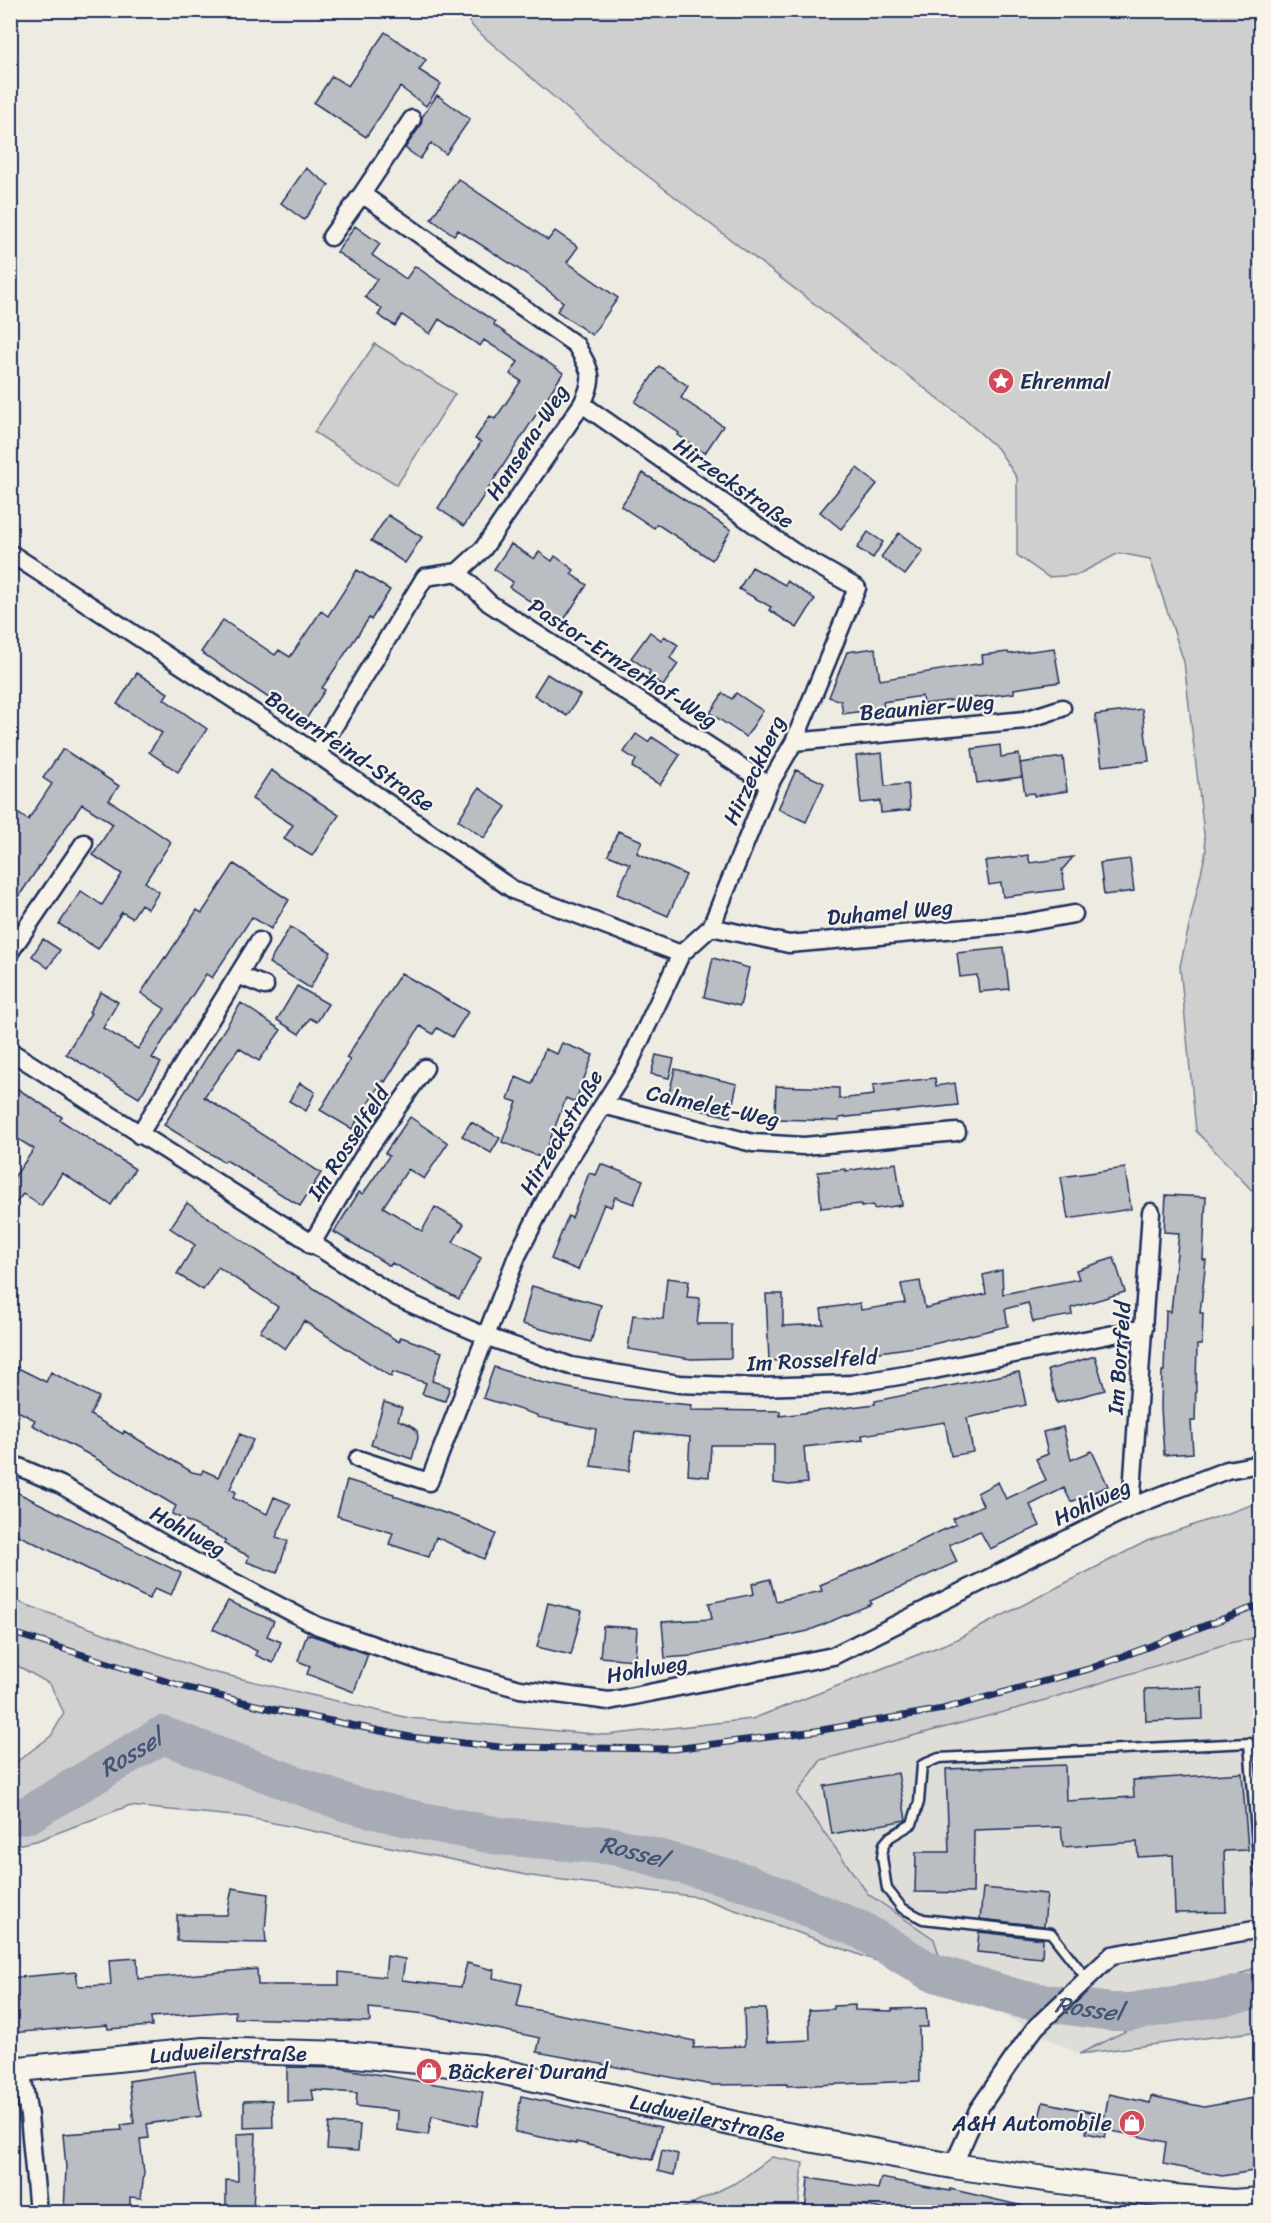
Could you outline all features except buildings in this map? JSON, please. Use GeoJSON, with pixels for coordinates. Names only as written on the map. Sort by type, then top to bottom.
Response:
{"type":"FeatureCollection","features":[{"type":"Feature","properties":{"kind":"main road","name":"Ludweilerstraße"},"geometry":{"type":"LineString","coordinates":[[16,2069],[204,2050],[344,2054],[471,2066],[766,2131],[1175,2205],[1260,2200]]}},
{"type":"Feature","properties":{"kind":"street"},"geometry":{"type":"LineString","coordinates":[[331,237],[412,119]]}},
{"type":"Feature","properties":{"kind":"street","name":"Hansena-Weg"},"geometry":{"type":"LineString","coordinates":[[362,194],[576,345],[587,364],[592,384],[582,404],[483,549],[458,573]]}},
{"type":"Feature","properties":{"kind":"street","name":"Hirzeckstraße"},"geometry":{"type":"LineString","coordinates":[[582,404],[794,552],[857,588],[853,596]]}},
{"type":"Feature","properties":{"kind":"street","name":"Bauernfeind-Straße"},"geometry":{"type":"LineString","coordinates":[[10,553],[316,754],[515,891],[681,954]]}},
{"type":"Feature","properties":{"kind":"street"},"geometry":{"type":"LineString","coordinates":[[316,754],[425,577],[458,573]]}},
{"type":"Feature","properties":{"kind":"street","name":"Pastor-Ernzerhof-Weg"},"geometry":{"type":"LineString","coordinates":[[458,573],[489,603],[769,785]]}},
{"type":"Feature","properties":{"kind":"street","name":"Hirzeckberg"},"geometry":{"type":"LineString","coordinates":[[681,954],[711,927],[769,785],[794,742],[853,596]]}},
{"type":"Feature","properties":{"kind":"street","name":"Beaunier-Weg"},"geometry":{"type":"LineString","coordinates":[[794,742],[1025,720],[1062,708]]}},
{"type":"Feature","properties":{"kind":"street"},"geometry":{"type":"LineString","coordinates":[[10,952],[84,843]]}},
{"type":"Feature","properties":{"kind":"street","name":"Duhamel Weg"},"geometry":{"type":"LineString","coordinates":[[711,927],[789,944],[1024,923],[1074,914]]}},
{"type":"Feature","properties":{"kind":"street"},"geometry":{"type":"LineString","coordinates":[[139,1135],[259,941]]}},
{"type":"Feature","properties":{"kind":"street","name":"Hirzeckstraße"},"geometry":{"type":"LineString","coordinates":[[485,1336],[517,1256],[555,1181],[628,1065],[681,954]]}},
{"type":"Feature","properties":{"kind":"street"},"geometry":{"type":"LineString","coordinates":[[238,975],[265,986]]}},
{"type":"Feature","properties":{"kind":"street","name":"Im Rosselfeld"},"geometry":{"type":"LineString","coordinates":[[10,1051],[311,1245],[398,1298],[485,1336],[571,1366],[679,1384],[757,1388],[850,1384],[930,1371],[1144,1328]]}},
{"type":"Feature","properties":{"kind":"street","name":"Im Rosselfeld"},"geometry":{"type":"LineString","coordinates":[[311,1245],[364,1155],[425,1068]]}},
{"type":"Feature","properties":{"kind":"street","name":"Calmelet-Weg"},"geometry":{"type":"LineString","coordinates":[[603,1105],[753,1143],[804,1146],[957,1132]]}},
{"type":"Feature","properties":{"kind":"street","name":"Im Borrfeld"},"geometry":{"type":"LineString","coordinates":[[1131,1507],[1151,1212]]}},
{"type":"Feature","properties":{"kind":"street"},"geometry":{"type":"LineString","coordinates":[[358,1459],[429,1482],[485,1336]]}},
{"type":"Feature","properties":{"kind":"street","name":"Hohlweg"},"geometry":{"type":"LineString","coordinates":[[10,1463],[61,1485],[195,1562],[318,1626],[423,1662],[520,1689],[609,1701],[832,1656],[1131,1507],[1227,1470],[1260,1464]]}},
{"type":"Feature","properties":{"kind":"street"},"geometry":{"type":"LineString","coordinates":[[953,2166],[978,2110],[1036,2027],[1112,1955],[1260,1929]]}},
{"type":"Feature","properties":{"kind":"street"},"geometry":{"type":"LineString","coordinates":[[16,2069],[29,2116],[38,2212]]}},
{"type":"Feature","properties":{"kind":"lane"},"geometry":{"type":"LineString","coordinates":[[1081,1984],[1051,1933],[923,1919],[902,1908],[887,1889],[882,1870],[884,1844],[890,1837],[912,1824],[919,1802],[922,1765],[939,1758],[1249,1743],[1260,1883]]}},
{"type":"Feature","properties":{"kind":"shaded area"},"geometry":{"type":"Polygon","coordinates":[[[461,11],[1260,11],[1260,1199],[1196,1131],[1180,966],[1206,851],[1184,662],[1150,559],[1119,553],[1077,575],[1048,577],[1017,555],[1017,478],[998,449],[962,417],[623,157],[474,28],[461,11]]]}},
{"type":"Feature","properties":{"kind":"shaded area"},"geometry":{"type":"Polygon","coordinates":[[[375,344],[455,394],[397,485],[314,432],[375,344]]]}},
{"type":"Feature","properties":{"kind":"shaded area"},"geometry":{"type":"Polygon","coordinates":[[[1260,1502],[1260,1637],[1229,1643],[1026,1706],[821,1760],[797,1794],[868,1894],[934,1939],[949,1987],[699,1897],[531,1876],[245,1817],[128,1806],[36,1841],[11,1846],[11,1766],[51,1736],[64,1713],[50,1684],[11,1662],[16,1601],[204,1670],[409,1718],[606,1735],[752,1719],[953,1641],[1147,1541],[1260,1502]]]}},
{"type":"Feature","properties":{"kind":"shaded area"},"geometry":{"type":"Polygon","coordinates":[[[1260,1637],[1260,1965],[1079,2054],[949,1987],[933,1939],[868,1894],[797,1794],[821,1760],[1026,1706],[1229,1643],[1260,1637]]]}},
{"type":"Feature","properties":{"kind":"shaded area"},"geometry":{"type":"Polygon","coordinates":[[[1260,1965],[1260,2031],[1079,2054],[1260,1965]]]}},
{"type":"Feature","properties":{"kind":"shaded area"},"geometry":{"type":"Polygon","coordinates":[[[772,2157],[803,2163],[798,2212],[675,2212],[739,2181],[772,2157]]]}},
{"type":"Feature","properties":{"kind":"waterway","name":"Rossel"},"geometry":{"type":"LineString","coordinates":[[10,1817],[29,1814],[162,1735],[346,1803],[499,1836],[614,1846],[748,1883],[861,1930],[929,1971],[1020,1999],[1110,2012],[1130,2012],[1260,1991]]}},
{"type":"Feature","properties":{"kind":"railway"},"geometry":{"type":"LineString","coordinates":[[10,1632],[191,1689],[272,1709],[410,1737],[500,1747],[674,1749],[816,1731],[943,1709],[1089,1669],[1260,1605]]}},
{"type":"Feature","properties":{"kind":"place","name":"Ehrenmal"},"geometry":{"type":"Point","coordinates":[1001,381]}},
{"type":"Feature","properties":{"kind":"place","name":"Bäckerei Durand"},"geometry":{"type":"Point","coordinates":[429,2071]}},
{"type":"Feature","properties":{"kind":"place","name":"A&H Automobile"},"geometry":{"type":"Point","coordinates":[1132,2123]}}]}
